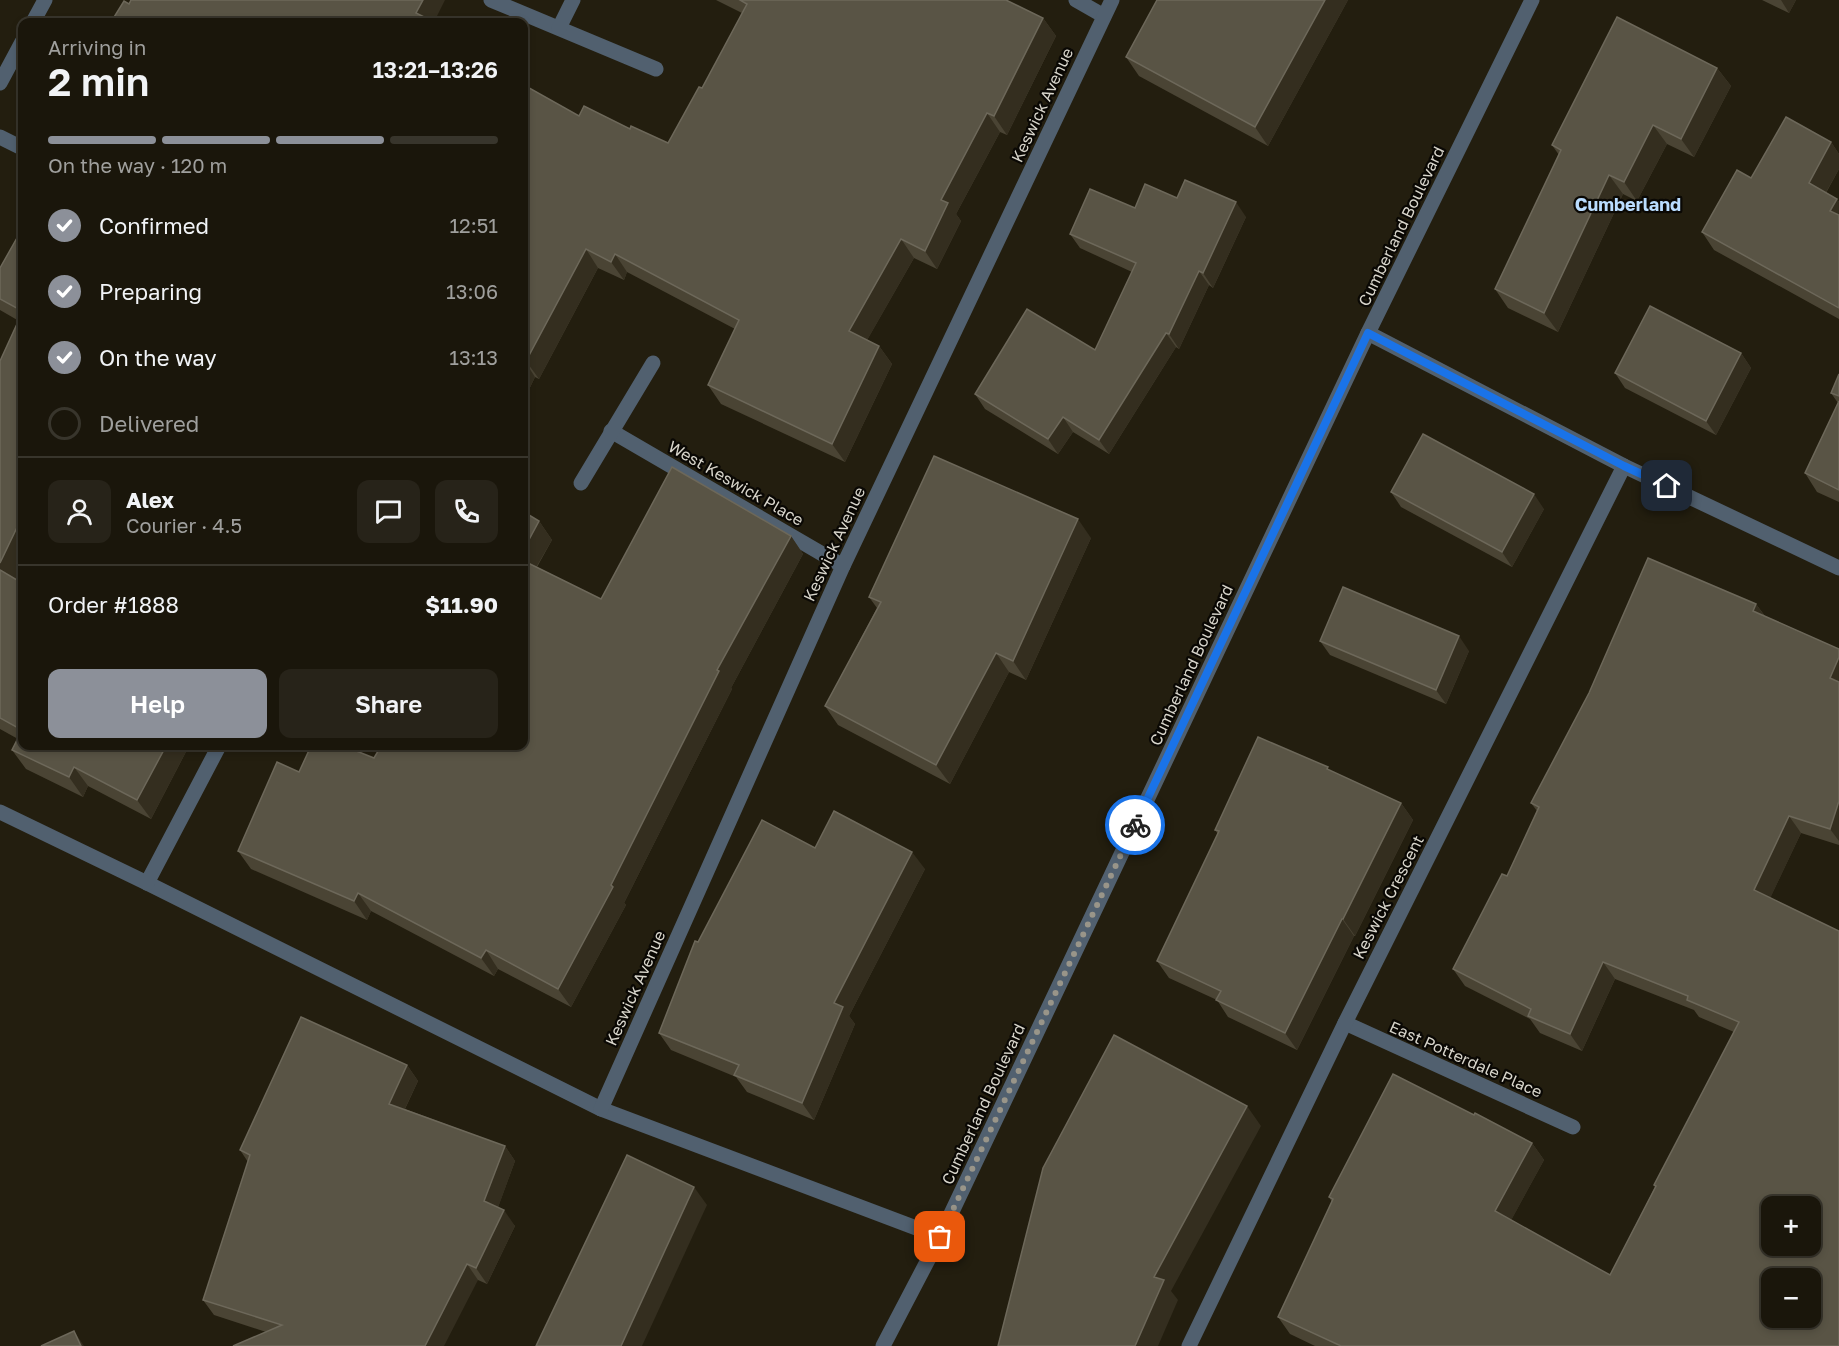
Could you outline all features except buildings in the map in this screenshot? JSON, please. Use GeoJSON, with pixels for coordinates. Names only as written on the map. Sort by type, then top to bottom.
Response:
{"type":"FeatureCollection","features":[{"type":"Feature","properties":{"kind":"street"},"geometry":{"type":"LineString","coordinates":[[35,18],[45,0]]}},
{"type":"Feature","properties":{"kind":"street"},"geometry":{"type":"LineString","coordinates":[[490,0],[656,69]]}},
{"type":"Feature","properties":{"kind":"street"},"geometry":{"type":"LineString","coordinates":[[559,28],[573,0]]}},
{"type":"Feature","properties":{"kind":"street"},"geometry":{"type":"LineString","coordinates":[[1076,0],[1104,16]]}},
{"type":"Feature","properties":{"kind":"street","name":"Keswick Avenue"},"geometry":{"type":"LineString","coordinates":[[601,1109],[843,566],[1112,0]]}},
{"type":"Feature","properties":{"kind":"street","name":"Cumberland Boulevard"},"geometry":{"type":"LineString","coordinates":[[883,1346],[940,1237],[1368,333],[1532,0]]}},
{"type":"Feature","properties":{"kind":"street"},"geometry":{"type":"LineString","coordinates":[[0,83],[18,49]]}},
{"type":"Feature","properties":{"kind":"street"},"geometry":{"type":"LineString","coordinates":[[0,137],[18,146]]}},
{"type":"Feature","properties":{"kind":"street"},"geometry":{"type":"LineString","coordinates":[[1368,333],[1624,466],[1839,568]]}},
{"type":"Feature","properties":{"kind":"street"},"geometry":{"type":"LineString","coordinates":[[581,483],[653,363]]}},
{"type":"Feature","properties":{"kind":"street","name":"West Keswick Place"},"geometry":{"type":"LineString","coordinates":[[611,431],[843,566]]}},
{"type":"Feature","properties":{"kind":"street","name":"Keswick Crescent"},"geometry":{"type":"LineString","coordinates":[[1189,1346],[1345,1023],[1624,466]]}},
{"type":"Feature","properties":{"kind":"street"},"geometry":{"type":"LineString","coordinates":[[147,883],[217,750]]}},
{"type":"Feature","properties":{"kind":"street"},"geometry":{"type":"LineString","coordinates":[[0,812],[601,1109],[940,1237]]}},
{"type":"Feature","properties":{"kind":"street","name":"East Potterdale Place"},"geometry":{"type":"LineString","coordinates":[[1345,1023],[1573,1127]]}},
{"type":"Feature","properties":{"kind":"way so far"},"geometry":{"type":"LineString","coordinates":[[940,1237],[1135,825]]}},
{"type":"Feature","properties":{"kind":"district","name":"Cumberland"},"geometry":{"type":"Point","coordinates":[1628,204]}},
{"type":"Feature","properties":{"kind":"route"},"geometry":{"type":"LineString","coordinates":[[1135,825],[1368,333],[1667,486]]}}]}
